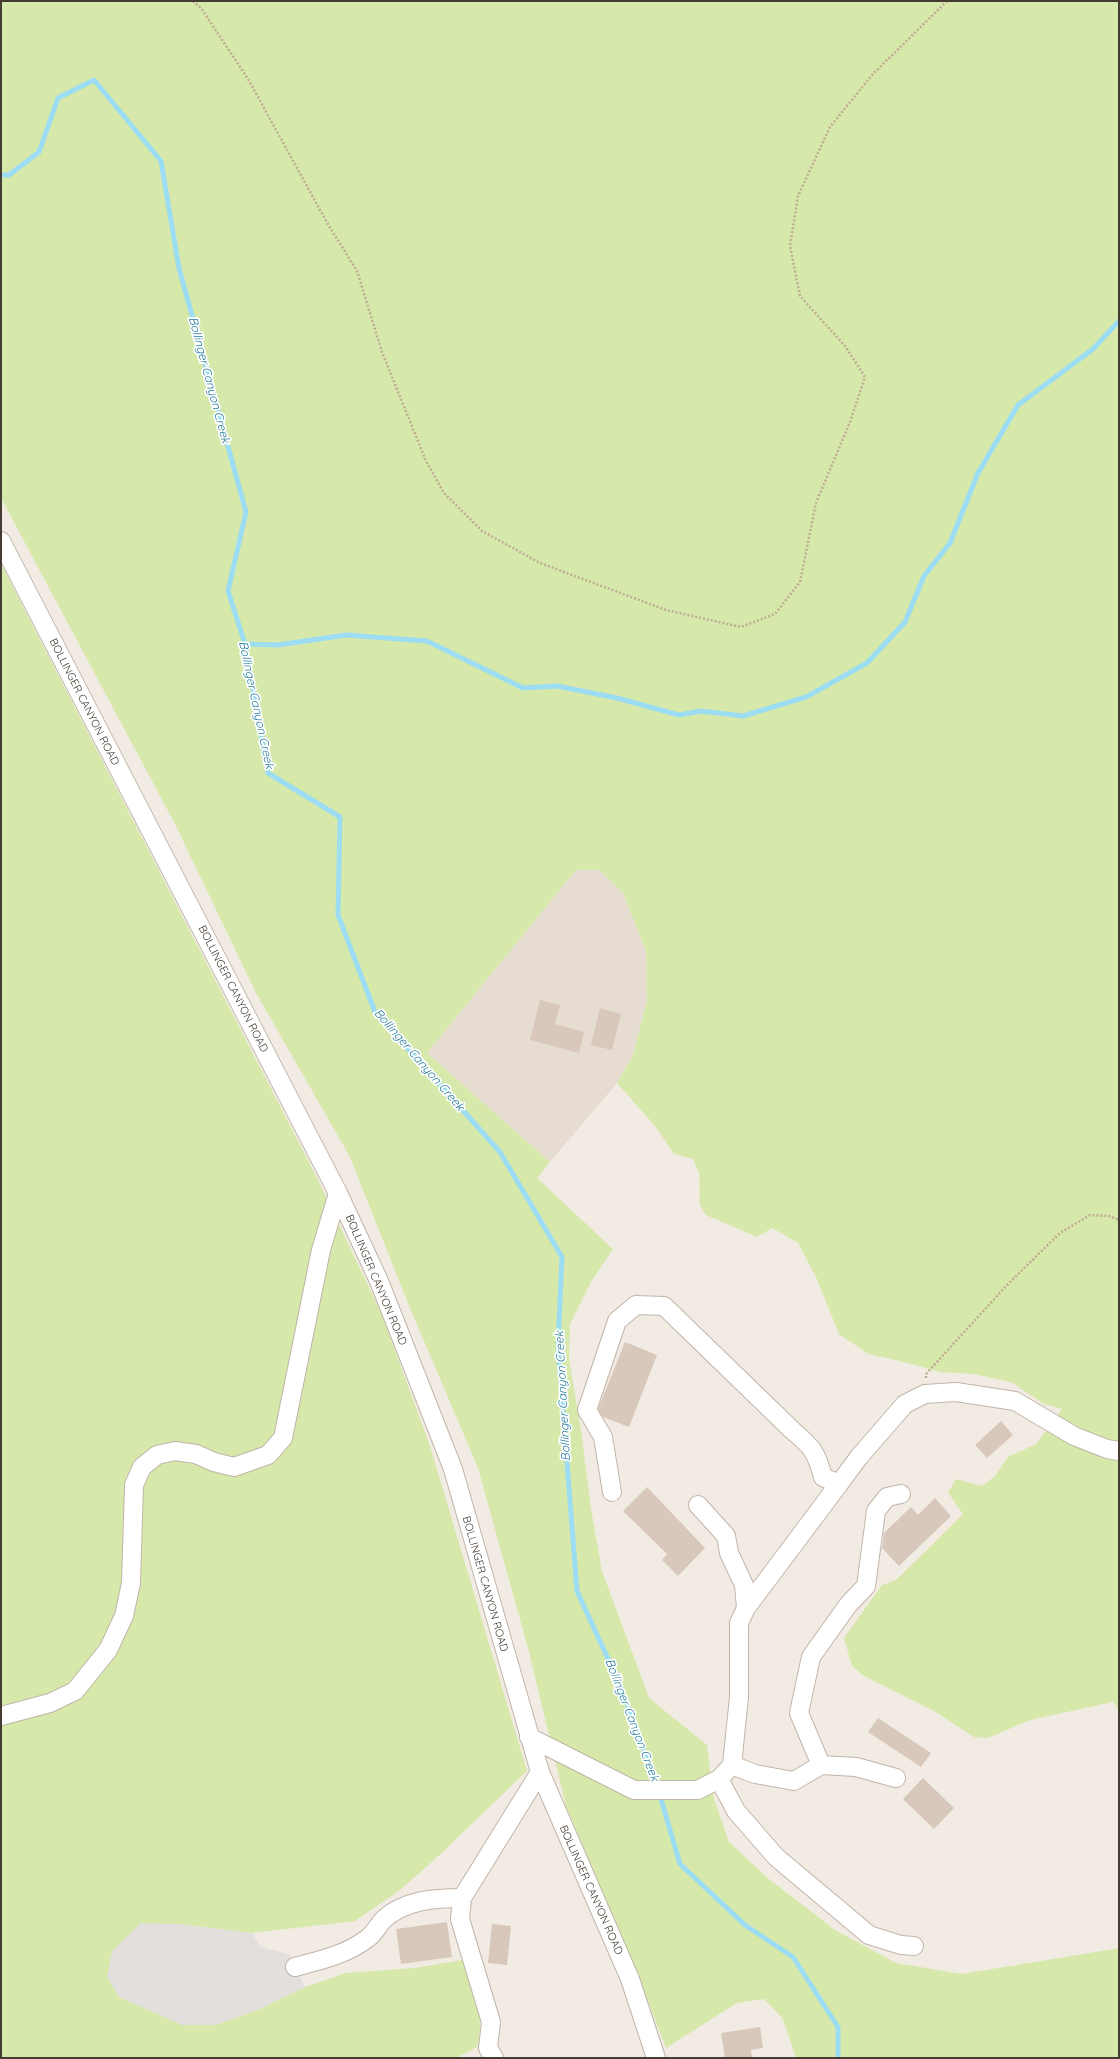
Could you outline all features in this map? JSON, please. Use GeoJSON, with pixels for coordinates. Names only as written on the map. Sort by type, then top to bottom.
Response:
{"type":"FeatureCollection","features":[{"type":"Feature","properties":{"kind":"street","name":"BOLLINGER CANYON ROAD"},"geometry":{"type":"LineString","coordinates":[[1,541],[338,1193],[379,1281],[453,1469],[540,1772],[630,1979],[656,2058]]}},
{"type":"Feature","properties":{"kind":"street"},"geometry":{"type":"LineString","coordinates":[[1,1716],[50,1703],[75,1691],[108,1650],[124,1616],[131,1583],[134,1485],[142,1467],[157,1455],[175,1451],[196,1454],[214,1462],[234,1467],[268,1455],[283,1438],[321,1250],[338,1193]]}},
{"type":"Feature","properties":{"kind":"street"},"geometry":{"type":"LineString","coordinates":[[612,1492],[603,1437],[587,1410],[617,1321],[636,1305],[664,1306],[811,1446],[818,1458],[823,1477],[839,1484]]}},
{"type":"Feature","properties":{"kind":"street"},"geometry":{"type":"LineString","coordinates":[[529,1737],[634,1790],[698,1790],[719,1779],[732,1765],[739,1696],[739,1624],[746,1608],[859,1457],[905,1404],[925,1394],[956,1392],[1015,1401],[1074,1436],[1107,1449],[1119,1451]]}},
{"type":"Feature","properties":{"kind":"street"},"geometry":{"type":"LineString","coordinates":[[821,1765],[799,1713],[811,1657],[848,1605],[866,1586],[876,1511],[887,1497],[901,1494]]}},
{"type":"Feature","properties":{"kind":"street"},"geometry":{"type":"LineString","coordinates":[[698,1505],[726,1536],[729,1553],[744,1585],[746,1608]]}},
{"type":"Feature","properties":{"kind":"street"},"geometry":{"type":"LineString","coordinates":[[732,1765],[754,1774],[794,1781],[821,1765],[856,1767],[896,1778]]}},
{"type":"Feature","properties":{"kind":"street"},"geometry":{"type":"LineString","coordinates":[[494,2058],[488,2048],[491,2022],[460,1918],[462,1898],[540,1772]]}},
{"type":"Feature","properties":{"kind":"street"},"geometry":{"type":"LineString","coordinates":[[719,1779],[736,1811],[776,1857],[869,1935],[901,1945],[914,1946]]}},
{"type":"Feature","properties":{"kind":"street"},"geometry":{"type":"LineString","coordinates":[[295,1967],[336,1956],[369,1938],[384,1919],[412,1903],[443,1898],[462,1898]]}},
{"type":"Feature","properties":{"kind":"path"},"geometry":{"type":"LineString","coordinates":[[193,1],[201,8],[248,79],[329,226],[357,271],[382,352],[426,461],[444,493],[482,530],[540,563],[666,610],[741,626],[775,614],[800,582],[816,503],[850,422],[865,377],[845,346],[800,296],[790,246],[798,196],[830,127],[873,74],[947,1]]}},
{"type":"Feature","properties":{"kind":"path"},"geometry":{"type":"LineString","coordinates":[[925,1394],[926,1374],[1008,1284],[1060,1233],[1090,1215],[1109,1216],[1119,1220]]}},
{"type":"Feature","properties":{"kind":"shaded area"},"geometry":{"type":"Polygon","coordinates":[[[576,870],[599,870],[623,893],[646,951],[647,1000],[633,1055],[617,1083],[550,1162],[427,1053],[576,870]]]}},
{"type":"Feature","properties":{"kind":"shaded area"},"geometry":{"type":"Polygon","coordinates":[[[141,1923],[178,1924],[252,1933],[261,1947],[289,1954],[305,1987],[257,2010],[215,2025],[182,2025],[119,1997],[107,1977],[112,1951],[141,1923]]]}},
{"type":"Feature","properties":{"kind":"green space"},"geometry":{"type":"Polygon","coordinates":[[[1,1],[1119,1],[1119,1710],[1113,1702],[1030,1720],[988,1738],[974,1737],[934,1711],[864,1676],[852,1666],[844,1638],[882,1585],[896,1580],[963,1514],[948,1493],[956,1479],[982,1486],[995,1476],[1008,1457],[1036,1444],[1062,1409],[1044,1404],[1011,1382],[974,1374],[940,1372],[868,1354],[839,1334],[816,1277],[798,1243],[772,1228],[757,1237],[706,1215],[700,1205],[699,1173],[693,1159],[674,1154],[656,1127],[617,1083],[633,1055],[647,1000],[646,951],[623,893],[599,870],[576,870],[427,1053],[550,1162],[537,1178],[613,1249],[591,1282],[570,1324],[569,1359],[581,1430],[591,1509],[602,1571],[649,1698],[707,1745],[714,1799],[729,1842],[769,1879],[835,1930],[896,1963],[962,1974],[1119,1948],[1119,2058],[796,2058],[783,2019],[764,1999],[737,2003],[666,2048],[636,1970],[566,1806],[529,1652],[478,1468],[407,1301],[350,1157],[256,993],[175,824],[1,498],[1,1]]]}},
{"type":"Feature","properties":{"kind":"green space"},"geometry":{"type":"Polygon","coordinates":[[[1,564],[318,1180],[382,1315],[430,1446],[527,1771],[433,1861],[400,1890],[355,1921],[252,1933],[178,1924],[182,2025],[215,2025],[257,2010],[305,1987],[346,1973],[415,1968],[462,1960],[475,1991],[478,2002],[480,2025],[477,2047],[456,2058],[1,2058],[1,564]]]}},
{"type":"Feature","properties":{"kind":"building"},"geometry":{"type":"Polygon","coordinates":[[[540,1000],[560,1005],[555,1024],[584,1032],[579,1053],[530,1040],[540,1000]]]}},
{"type":"Feature","properties":{"kind":"building"},"geometry":{"type":"Polygon","coordinates":[[[600,1008],[621,1014],[612,1050],[591,1045],[600,1008]]]}},
{"type":"Feature","properties":{"kind":"building"},"geometry":{"type":"Polygon","coordinates":[[[625,1342],[657,1355],[629,1427],[603,1417],[598,1409],[625,1342]]]}},
{"type":"Feature","properties":{"kind":"building"},"geometry":{"type":"Polygon","coordinates":[[[1001,1421],[1013,1435],[987,1458],[975,1445],[1001,1421]]]}},
{"type":"Feature","properties":{"kind":"building"},"geometry":{"type":"Polygon","coordinates":[[[647,1487],[705,1548],[678,1576],[662,1560],[667,1554],[623,1511],[647,1487]]]}},
{"type":"Feature","properties":{"kind":"building"},"geometry":{"type":"Polygon","coordinates":[[[935,1498],[951,1516],[899,1566],[882,1548],[884,1533],[911,1507],[918,1515],[935,1498]]]}},
{"type":"Feature","properties":{"kind":"building"},"geometry":{"type":"Polygon","coordinates":[[[878,1718],[931,1753],[921,1767],[868,1732],[878,1718]]]}},
{"type":"Feature","properties":{"kind":"building"},"geometry":{"type":"Polygon","coordinates":[[[923,1778],[954,1808],[934,1829],[903,1799],[923,1778]]]}},
{"type":"Feature","properties":{"kind":"building"},"geometry":{"type":"Polygon","coordinates":[[[447,1922],[452,1957],[401,1964],[396,1929],[447,1922]]]}},
{"type":"Feature","properties":{"kind":"building"},"geometry":{"type":"Polygon","coordinates":[[[492,1924],[511,1926],[507,1965],[488,1963],[492,1924]]]}},
{"type":"Feature","properties":{"kind":"building"},"geometry":{"type":"Polygon","coordinates":[[[760,2027],[763,2048],[751,2050],[752,2058],[725,2058],[721,2033],[760,2027]]]}},
{"type":"Feature","properties":{"kind":"waterway","name":"Bollinger Canyon Creek"},"geometry":{"type":"LineString","coordinates":[[1,175],[9,175],[39,152],[58,98],[94,80],[161,161],[179,268],[246,512],[228,591],[245,644],[268,773],[340,817],[338,915],[375,1012],[500,1152],[562,1257],[558,1346],[577,1591],[620,1685],[658,1789],[680,1864],[745,1925],[793,1957],[838,2027],[838,2058]]}},
{"type":"Feature","properties":{"kind":"waterway"},"geometry":{"type":"LineString","coordinates":[[245,644],[278,645],[346,635],[427,641],[523,688],[557,686],[617,698],[679,715],[701,711],[743,716],[806,697],[867,663],[905,622],[924,576],[950,543],[978,473],[1018,405],[1093,349],[1119,321]]}}]}
